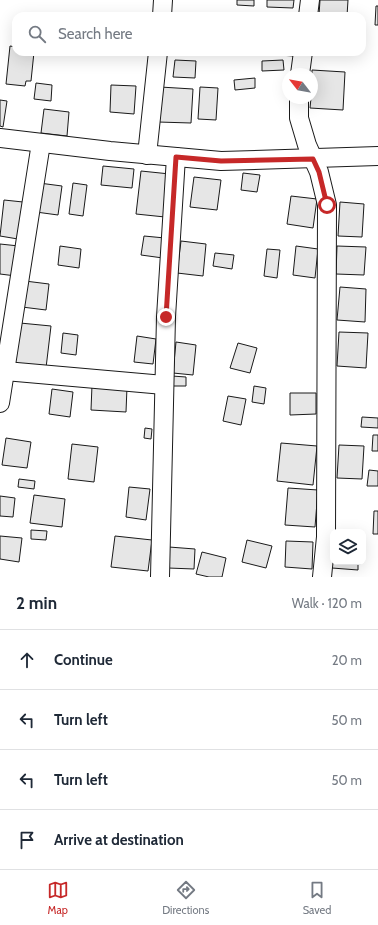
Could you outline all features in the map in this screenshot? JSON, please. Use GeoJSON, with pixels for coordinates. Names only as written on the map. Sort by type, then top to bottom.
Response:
{"type":"FeatureCollection","features":[{"type":"Feature","properties":{"kind":"street"},"geometry":{"type":"LineString","coordinates":[[162,12],[163,0]]}},
{"type":"Feature","properties":{"kind":"street"},"geometry":{"type":"LineString","coordinates":[[308,12],[310,0]]}},
{"type":"Feature","properties":{"kind":"street"},"geometry":{"type":"LineString","coordinates":[[147,155],[158,56]]}},
{"type":"Feature","properties":{"kind":"street"},"geometry":{"type":"LineString","coordinates":[[301,68],[302,56]]}},
{"type":"Feature","properties":{"kind":"street"},"geometry":{"type":"LineString","coordinates":[[299,104],[299,118],[319,172],[327,205],[326,537],[322,577]]}},
{"type":"Feature","properties":{"kind":"street"},"geometry":{"type":"LineString","coordinates":[[0,138],[147,155],[221,161],[378,156]]}},
{"type":"Feature","properties":{"kind":"street"},"geometry":{"type":"LineString","coordinates":[[0,403],[42,143]]}},
{"type":"Feature","properties":{"kind":"street"},"geometry":{"type":"LineString","coordinates":[[160,577],[166,317],[176,157]]}},
{"type":"Feature","properties":{"kind":"street"},"geometry":{"type":"LineString","coordinates":[[5,371],[164,385]]}},
{"type":"Feature","properties":{"kind":"building"},"geometry":{"type":"Polygon","coordinates":[[[237,0],[254,0],[254,6],[237,5],[237,0]]]}},
{"type":"Feature","properties":{"kind":"building"},"geometry":{"type":"Polygon","coordinates":[[[267,0],[294,0],[293,8],[267,7],[267,0]]]}},
{"type":"Feature","properties":{"kind":"building"},"geometry":{"type":"Polygon","coordinates":[[[320,0],[348,0],[347,12],[319,12],[320,0]]]}},
{"type":"Feature","properties":{"kind":"building"},"geometry":{"type":"Polygon","coordinates":[[[376,6],[378,6],[378,25],[375,25],[376,6]]]}},
{"type":"Feature","properties":{"kind":"building"},"geometry":{"type":"Polygon","coordinates":[[[10,46],[12,46],[12,56],[34,56],[31,81],[26,81],[25,86],[6,84],[10,46]]]}},
{"type":"Feature","properties":{"kind":"building"},"geometry":{"type":"Polygon","coordinates":[[[175,60],[196,61],[195,78],[173,77],[175,60]]]}},
{"type":"Feature","properties":{"kind":"building"},"geometry":{"type":"Polygon","coordinates":[[[283,60],[284,68],[282,68],[282,70],[262,71],[262,61],[283,60]]]}},
{"type":"Feature","properties":{"kind":"building"},"geometry":{"type":"Polygon","coordinates":[[[318,70],[345,72],[343,110],[310,108],[310,104],[318,104],[318,70]]]}},
{"type":"Feature","properties":{"kind":"building"},"geometry":{"type":"Polygon","coordinates":[[[255,78],[255,88],[235,90],[234,80],[255,78]]]}},
{"type":"Feature","properties":{"kind":"building"},"geometry":{"type":"Polygon","coordinates":[[[36,83],[52,85],[51,101],[34,99],[36,83]]]}},
{"type":"Feature","properties":{"kind":"building"},"geometry":{"type":"Polygon","coordinates":[[[111,85],[136,86],[134,114],[110,112],[111,85]]]}},
{"type":"Feature","properties":{"kind":"building"},"geometry":{"type":"Polygon","coordinates":[[[160,87],[193,89],[191,123],[158,122],[160,87]]]}},
{"type":"Feature","properties":{"kind":"building"},"geometry":{"type":"Polygon","coordinates":[[[200,87],[218,88],[216,120],[198,119],[200,87]]]}},
{"type":"Feature","properties":{"kind":"building"},"geometry":{"type":"Polygon","coordinates":[[[0,100],[7,101],[3,127],[0,126],[0,100]]]}},
{"type":"Feature","properties":{"kind":"building"},"geometry":{"type":"Polygon","coordinates":[[[44,109],[69,112],[67,136],[41,133],[44,109]]]}},
{"type":"Feature","properties":{"kind":"building"},"geometry":{"type":"Polygon","coordinates":[[[103,166],[134,169],[132,188],[101,185],[103,166]]]}},
{"type":"Feature","properties":{"kind":"building"},"geometry":{"type":"Polygon","coordinates":[[[141,171],[170,174],[165,217],[136,214],[141,171]]]}},
{"type":"Feature","properties":{"kind":"building"},"geometry":{"type":"Polygon","coordinates":[[[243,173],[260,175],[257,192],[241,190],[243,173]]]}},
{"type":"Feature","properties":{"kind":"building"},"geometry":{"type":"Polygon","coordinates":[[[194,177],[221,180],[217,210],[190,207],[194,177]]]}},
{"type":"Feature","properties":{"kind":"building"},"geometry":{"type":"Polygon","coordinates":[[[39,183],[62,186],[58,215],[36,212],[39,183]]]}},
{"type":"Feature","properties":{"kind":"building"},"geometry":{"type":"Polygon","coordinates":[[[73,183],[87,185],[83,216],[69,214],[73,183]]]}},
{"type":"Feature","properties":{"kind":"building"},"geometry":{"type":"Polygon","coordinates":[[[291,196],[317,199],[313,228],[287,224],[291,196]]]}},
{"type":"Feature","properties":{"kind":"building"},"geometry":{"type":"Polygon","coordinates":[[[4,200],[23,202],[18,239],[0,236],[4,200]]]}},
{"type":"Feature","properties":{"kind":"building"},"geometry":{"type":"Polygon","coordinates":[[[340,202],[364,204],[362,237],[338,236],[340,202]]]}},
{"type":"Feature","properties":{"kind":"building"},"geometry":{"type":"Polygon","coordinates":[[[144,236],[165,238],[163,258],[141,255],[144,236]]]}},
{"type":"Feature","properties":{"kind":"building"},"geometry":{"type":"Polygon","coordinates":[[[181,241],[206,244],[203,276],[177,273],[181,241]]]}},
{"type":"Feature","properties":{"kind":"building"},"geometry":{"type":"Polygon","coordinates":[[[0,244],[19,246],[16,276],[0,274],[0,244]]]}},
{"type":"Feature","properties":{"kind":"building"},"geometry":{"type":"Polygon","coordinates":[[[60,246],[81,249],[79,268],[58,265],[60,246]]]}},
{"type":"Feature","properties":{"kind":"building"},"geometry":{"type":"Polygon","coordinates":[[[296,246],[318,249],[315,278],[293,275],[296,246]]]}},
{"type":"Feature","properties":{"kind":"building"},"geometry":{"type":"Polygon","coordinates":[[[337,246],[366,247],[364,275],[336,274],[337,246]]]}},
{"type":"Feature","properties":{"kind":"building"},"geometry":{"type":"Polygon","coordinates":[[[267,249],[280,250],[277,278],[264,276],[267,249]]]}},
{"type":"Feature","properties":{"kind":"building"},"geometry":{"type":"Polygon","coordinates":[[[215,253],[234,255],[232,269],[213,266],[215,253]]]}},
{"type":"Feature","properties":{"kind":"building"},"geometry":{"type":"Polygon","coordinates":[[[25,281],[49,284],[46,310],[22,307],[25,281]]]}},
{"type":"Feature","properties":{"kind":"building"},"geometry":{"type":"Polygon","coordinates":[[[340,287],[366,289],[365,322],[337,320],[340,287]]]}},
{"type":"Feature","properties":{"kind":"building"},"geometry":{"type":"Polygon","coordinates":[[[20,323],[51,326],[46,368],[15,364],[20,323]]]}},
{"type":"Feature","properties":{"kind":"building"},"geometry":{"type":"Polygon","coordinates":[[[339,332],[368,333],[366,368],[337,366],[339,332]]]}},
{"type":"Feature","properties":{"kind":"building"},"geometry":{"type":"Polygon","coordinates":[[[63,333],[78,335],[76,355],[61,353],[63,333]]]}},
{"type":"Feature","properties":{"kind":"building"},"geometry":{"type":"Polygon","coordinates":[[[137,336],[156,339],[153,364],[134,362],[137,336]]]}},
{"type":"Feature","properties":{"kind":"building"},"geometry":{"type":"Polygon","coordinates":[[[176,342],[196,345],[193,375],[173,373],[176,342]]]}},
{"type":"Feature","properties":{"kind":"building"},"geometry":{"type":"Polygon","coordinates":[[[238,343],[257,348],[250,373],[230,368],[238,343]]]}},
{"type":"Feature","properties":{"kind":"building"},"geometry":{"type":"Polygon","coordinates":[[[172,376],[186,377],[186,386],[172,386],[172,376]]]}},
{"type":"Feature","properties":{"kind":"building"},"geometry":{"type":"Polygon","coordinates":[[[92,385],[127,387],[126,412],[91,410],[92,385]]]}},
{"type":"Feature","properties":{"kind":"building"},"geometry":{"type":"Polygon","coordinates":[[[254,386],[266,388],[264,404],[252,402],[254,386]]]}},
{"type":"Feature","properties":{"kind":"building"},"geometry":{"type":"Polygon","coordinates":[[[52,389],[73,392],[70,417],[49,414],[52,389]]]}},
{"type":"Feature","properties":{"kind":"building"},"geometry":{"type":"Polygon","coordinates":[[[290,393],[316,393],[316,414],[290,415],[290,393]]]}},
{"type":"Feature","properties":{"kind":"building"},"geometry":{"type":"Polygon","coordinates":[[[228,396],[246,399],[241,425],[223,421],[228,396]]]}},
{"type":"Feature","properties":{"kind":"building"},"geometry":{"type":"Polygon","coordinates":[[[362,417],[378,418],[378,428],[361,427],[362,417]]]}},
{"type":"Feature","properties":{"kind":"building"},"geometry":{"type":"Polygon","coordinates":[[[145,428],[152,429],[151,439],[144,438],[145,428]]]}},
{"type":"Feature","properties":{"kind":"building"},"geometry":{"type":"Polygon","coordinates":[[[373,435],[378,435],[378,451],[372,451],[373,435]]]}},
{"type":"Feature","properties":{"kind":"building"},"geometry":{"type":"Polygon","coordinates":[[[6,438],[31,442],[27,468],[2,465],[6,438]]]}},
{"type":"Feature","properties":{"kind":"building"},"geometry":{"type":"Polygon","coordinates":[[[281,443],[317,446],[313,485],[277,481],[281,443]]]}},
{"type":"Feature","properties":{"kind":"building"},"geometry":{"type":"Polygon","coordinates":[[[72,444],[98,447],[94,482],[68,479],[72,444]]]}},
{"type":"Feature","properties":{"kind":"building"},"geometry":{"type":"Polygon","coordinates":[[[339,445],[364,446],[362,479],[337,478],[339,445]]]}},
{"type":"Feature","properties":{"kind":"building"},"geometry":{"type":"Polygon","coordinates":[[[369,470],[378,471],[378,486],[367,486],[369,470]]]}},
{"type":"Feature","properties":{"kind":"building"},"geometry":{"type":"Polygon","coordinates":[[[19,479],[35,481],[34,489],[18,487],[19,479]]]}},
{"type":"Feature","properties":{"kind":"building"},"geometry":{"type":"Polygon","coordinates":[[[129,487],[150,489],[146,520],[126,517],[129,487]]]}},
{"type":"Feature","properties":{"kind":"building"},"geometry":{"type":"Polygon","coordinates":[[[288,488],[318,490],[315,527],[285,525],[288,488]]]}},
{"type":"Feature","properties":{"kind":"building"},"geometry":{"type":"Polygon","coordinates":[[[34,495],[65,499],[62,527],[30,523],[34,495]]]}},
{"type":"Feature","properties":{"kind":"building"},"geometry":{"type":"Polygon","coordinates":[[[0,496],[15,498],[13,517],[0,516],[0,496]]]}},
{"type":"Feature","properties":{"kind":"building"},"geometry":{"type":"Polygon","coordinates":[[[374,511],[378,511],[378,534],[373,534],[374,511]]]}},
{"type":"Feature","properties":{"kind":"building"},"geometry":{"type":"Polygon","coordinates":[[[31,530],[47,531],[46,540],[31,539],[31,530]]]}},
{"type":"Feature","properties":{"kind":"building"},"geometry":{"type":"Polygon","coordinates":[[[0,536],[22,538],[19,562],[0,559],[0,536]]]}},
{"type":"Feature","properties":{"kind":"building"},"geometry":{"type":"Polygon","coordinates":[[[115,536],[152,540],[148,571],[111,567],[115,536]]]}},
{"type":"Feature","properties":{"kind":"building"},"geometry":{"type":"Polygon","coordinates":[[[247,540],[272,546],[266,568],[242,562],[247,540]]]}},
{"type":"Feature","properties":{"kind":"building"},"geometry":{"type":"Polygon","coordinates":[[[286,541],[313,542],[312,569],[285,567],[286,541]]]}},
{"type":"Feature","properties":{"kind":"building"},"geometry":{"type":"Polygon","coordinates":[[[169,547],[195,549],[194,569],[168,568],[169,547]]]}},
{"type":"Feature","properties":{"kind":"building"},"geometry":{"type":"Polygon","coordinates":[[[202,552],[226,558],[222,577],[209,577],[196,574],[202,552]]]}},
{"type":"Feature","properties":{"kind":"building"},"geometry":{"type":"Polygon","coordinates":[[[332,565],[358,565],[358,570],[332,568],[332,565]]]}},
{"type":"Feature","properties":{"kind":"route"},"geometry":{"type":"LineString","coordinates":[[166,317],[176,157],[221,161],[313,159],[319,172],[327,205]]}}]}
